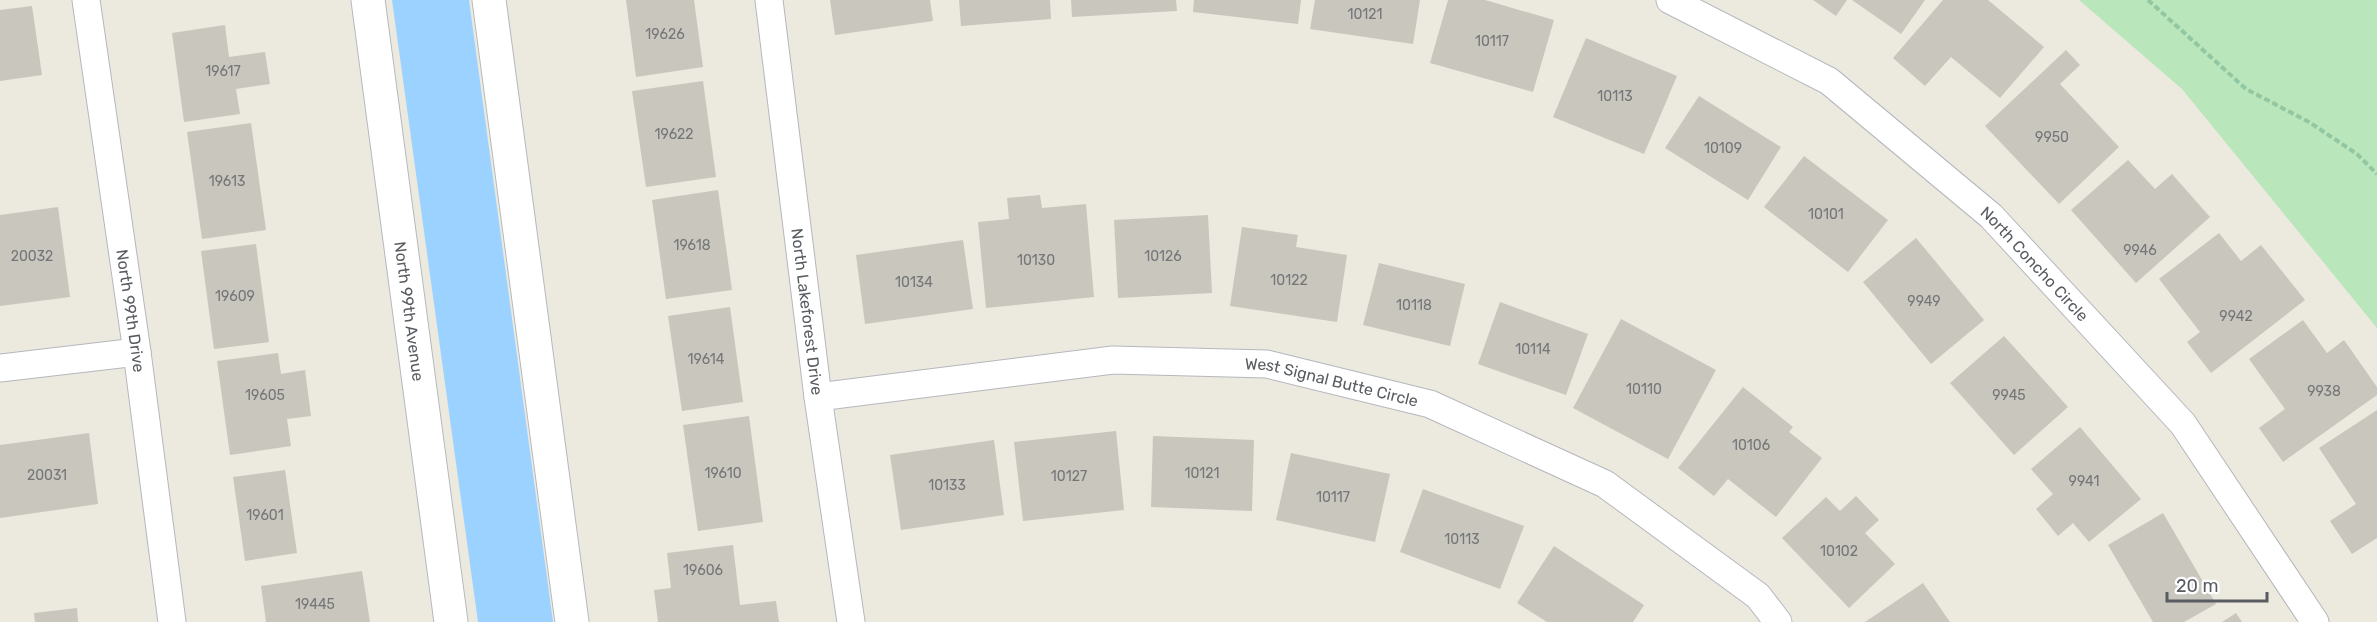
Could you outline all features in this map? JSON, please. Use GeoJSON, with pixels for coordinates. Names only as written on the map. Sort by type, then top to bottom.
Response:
{"type":"FeatureCollection","features":[{"type":"Feature","properties":{"kind":"main road","name":"North 99th Avenue"},"geometry":{"type":"LineString","coordinates":[[368,0],[451,622]]}},
{"type":"Feature","properties":{"kind":"main road"},"geometry":{"type":"LineString","coordinates":[[489,0],[572,622]]}},
{"type":"Feature","properties":{"kind":"street","name":"North 99th Drive"},"geometry":{"type":"LineString","coordinates":[[86,0],[138,352],[172,622]]}},
{"type":"Feature","properties":{"kind":"street","name":"North Lakeforest Drive"},"geometry":{"type":"LineString","coordinates":[[769,0],[818,397],[851,622]]}},
{"type":"Feature","properties":{"kind":"street","name":"North Concho Circle"},"geometry":{"type":"LineString","coordinates":[[1670,0],[1829,81],[1991,216],[2183,424],[2315,622]]}},
{"type":"Feature","properties":{"kind":"street"},"geometry":{"type":"LineString","coordinates":[[0,368],[138,352]]}},
{"type":"Feature","properties":{"kind":"street","name":"West Signal Butte Circle"},"geometry":{"type":"LineString","coordinates":[[818,397],[1113,360],[1267,364],[1430,404],[1605,484],[1758,596],[1778,622]]}},
{"type":"Feature","properties":{"kind":"path"},"geometry":{"type":"LineString","coordinates":[[2148,0],[2246,89],[2309,122],[2357,154],[2377,174]]}},
{"type":"Feature","properties":{"kind":"green space"},"geometry":{"type":"Polygon","coordinates":[[[2079,0],[2377,0],[2377,328],[2182,89],[2079,0]]]}},
{"type":"Feature","properties":{"kind":"water"},"geometry":{"type":"Polygon","coordinates":[[[392,0],[469,0],[553,622],[478,622],[392,0]]]}},
{"type":"Feature","properties":{"kind":"building"},"geometry":{"type":"Polygon","coordinates":[[[626,0],[694,0],[703,67],[636,77],[626,0]]]}},
{"type":"Feature","properties":{"kind":"building"},"geometry":{"type":"Polygon","coordinates":[[[830,0],[930,0],[933,21],[835,35],[830,0]]]}},
{"type":"Feature","properties":{"kind":"building"},"geometry":{"type":"Polygon","coordinates":[[[959,0],[1050,0],[1051,19],[961,26],[959,0]]]}},
{"type":"Feature","properties":{"kind":"building"},"geometry":{"type":"Polygon","coordinates":[[[1071,0],[1176,0],[1177,11],[1072,17],[1071,0]]]}},
{"type":"Feature","properties":{"kind":"building"},"geometry":{"type":"Polygon","coordinates":[[[1194,0],[1301,0],[1298,24],[1193,12],[1194,0]]]}},
{"type":"Feature","properties":{"kind":"building"},"geometry":{"type":"Polygon","coordinates":[[[1315,0],[1420,0],[1413,44],[1310,29],[1315,0]]]}},
{"type":"Feature","properties":{"kind":"building"},"geometry":{"type":"Polygon","coordinates":[[[1448,0],[1485,0],[1554,20],[1533,92],[1430,63],[1448,0]]]}},
{"type":"Feature","properties":{"kind":"building"},"geometry":{"type":"Polygon","coordinates":[[[1813,0],[1847,0],[1836,16],[1813,0]]]}},
{"type":"Feature","properties":{"kind":"building"},"geometry":{"type":"Polygon","coordinates":[[[1852,0],[1925,0],[1901,34],[1852,0]]]}},
{"type":"Feature","properties":{"kind":"building"},"geometry":{"type":"Polygon","coordinates":[[[1943,0],[1988,0],[2044,47],[2000,98],[1951,57],[1925,86],[1893,58],[1943,0]]]}},
{"type":"Feature","properties":{"kind":"building"},"geometry":{"type":"Polygon","coordinates":[[[32,6],[42,75],[0,81],[0,10],[32,6]]]}},
{"type":"Feature","properties":{"kind":"building"},"geometry":{"type":"Polygon","coordinates":[[[225,25],[229,57],[265,52],[270,84],[236,89],[240,114],[184,122],[172,33],[225,25]]]}},
{"type":"Feature","properties":{"kind":"building"},"geometry":{"type":"Polygon","coordinates":[[[1586,38],[1677,76],[1644,154],[1553,117],[1586,38]]]}},
{"type":"Feature","properties":{"kind":"building"},"geometry":{"type":"Polygon","coordinates":[[[2066,50],[2080,65],[2060,84],[2119,147],[2059,204],[1985,126],[2066,50]]]}},
{"type":"Feature","properties":{"kind":"building"},"geometry":{"type":"Polygon","coordinates":[[[703,81],[716,177],[646,187],[632,91],[703,81]]]}},
{"type":"Feature","properties":{"kind":"building"},"geometry":{"type":"Polygon","coordinates":[[[1699,96],[1781,147],[1748,200],[1665,148],[1699,96]]]}},
{"type":"Feature","properties":{"kind":"building"},"geometry":{"type":"Polygon","coordinates":[[[251,123],[266,230],[202,239],[187,132],[251,123]]]}},
{"type":"Feature","properties":{"kind":"building"},"geometry":{"type":"Polygon","coordinates":[[[1804,156],[1888,220],[1848,272],[1764,207],[1804,156]]]}},
{"type":"Feature","properties":{"kind":"building"},"geometry":{"type":"Polygon","coordinates":[[[2128,160],[2155,189],[2172,174],[2210,217],[2136,283],[2071,210],[2128,160]]]}},
{"type":"Feature","properties":{"kind":"building"},"geometry":{"type":"Polygon","coordinates":[[[718,190],[732,290],[666,299],[652,200],[718,190]]]}},
{"type":"Feature","properties":{"kind":"building"},"geometry":{"type":"Polygon","coordinates":[[[1040,195],[1042,208],[1086,204],[1094,297],[986,308],[978,222],[1009,219],[1007,198],[1040,195]]]}},
{"type":"Feature","properties":{"kind":"building"},"geometry":{"type":"Polygon","coordinates":[[[58,207],[70,297],[0,306],[0,215],[58,207]]]}},
{"type":"Feature","properties":{"kind":"building"},"geometry":{"type":"Polygon","coordinates":[[[1208,215],[1212,293],[1118,298],[1114,220],[1208,215]]]}},
{"type":"Feature","properties":{"kind":"building"},"geometry":{"type":"Polygon","coordinates":[[[1242,227],[1298,235],[1296,247],[1347,255],[1337,322],[1230,306],[1242,227]]]}},
{"type":"Feature","properties":{"kind":"building"},"geometry":{"type":"Polygon","coordinates":[[[2219,233],[2241,261],[2261,245],[2305,300],[2211,373],[2187,342],[2200,332],[2159,279],[2219,233]]]}},
{"type":"Feature","properties":{"kind":"building"},"geometry":{"type":"Polygon","coordinates":[[[1916,238],[1984,320],[1931,364],[1863,282],[1916,238]]]}},
{"type":"Feature","properties":{"kind":"building"},"geometry":{"type":"Polygon","coordinates":[[[963,240],[973,309],[865,324],[856,255],[963,240]]]}},
{"type":"Feature","properties":{"kind":"building"},"geometry":{"type":"Polygon","coordinates":[[[256,244],[269,342],[214,349],[201,251],[256,244]]]}},
{"type":"Feature","properties":{"kind":"building"},"geometry":{"type":"Polygon","coordinates":[[[1379,263],[1465,284],[1450,346],[1363,325],[1379,263]]]}},
{"type":"Feature","properties":{"kind":"building"},"geometry":{"type":"Polygon","coordinates":[[[1500,302],[1588,334],[1566,395],[1478,364],[1500,302]]]}},
{"type":"Feature","properties":{"kind":"building"},"geometry":{"type":"Polygon","coordinates":[[[730,307],[743,402],[682,411],[668,316],[730,307]]]}},
{"type":"Feature","properties":{"kind":"building"},"geometry":{"type":"Polygon","coordinates":[[[1621,319],[1716,370],[1668,459],[1573,408],[1621,319]]]}},
{"type":"Feature","properties":{"kind":"building"},"geometry":{"type":"Polygon","coordinates":[[[2303,320],[2327,353],[2344,340],[2377,387],[2377,395],[2283,462],[2259,428],[2285,409],[2249,359],[2303,320]]]}},
{"type":"Feature","properties":{"kind":"building"},"geometry":{"type":"Polygon","coordinates":[[[2004,336],[2068,407],[2014,455],[1950,383],[2004,336]]]}},
{"type":"Feature","properties":{"kind":"building"},"geometry":{"type":"Polygon","coordinates":[[[278,353],[281,374],[305,370],[311,416],[287,419],[291,446],[230,455],[217,361],[278,353]]]}},
{"type":"Feature","properties":{"kind":"building"},"geometry":{"type":"Polygon","coordinates":[[[1743,387],[1793,427],[1789,432],[1822,458],[1776,517],[1728,479],[1714,496],[1678,468],[1743,387]]]}},
{"type":"Feature","properties":{"kind":"building"},"geometry":{"type":"Polygon","coordinates":[[[2377,410],[2377,538],[2352,554],[2330,521],[2356,504],[2319,448],[2377,410]]]}},
{"type":"Feature","properties":{"kind":"building"},"geometry":{"type":"Polygon","coordinates":[[[749,416],[763,522],[698,531],[683,425],[749,416]]]}},
{"type":"Feature","properties":{"kind":"building"},"geometry":{"type":"Polygon","coordinates":[[[2080,427],[2141,499],[2089,542],[2073,523],[2058,536],[2036,509],[2053,494],[2031,469],[2080,427]]]}},
{"type":"Feature","properties":{"kind":"building"},"geometry":{"type":"Polygon","coordinates":[[[1116,431],[1124,510],[1023,521],[1014,442],[1116,431]]]}},
{"type":"Feature","properties":{"kind":"building"},"geometry":{"type":"Polygon","coordinates":[[[89,433],[98,504],[0,518],[0,445],[89,433]]]}},
{"type":"Feature","properties":{"kind":"building"},"geometry":{"type":"Polygon","coordinates":[[[1153,436],[1254,440],[1252,511],[1151,507],[1153,436]]]}},
{"type":"Feature","properties":{"kind":"building"},"geometry":{"type":"Polygon","coordinates":[[[994,440],[1004,515],[901,530],[890,455],[994,440]]]}},
{"type":"Feature","properties":{"kind":"building"},"geometry":{"type":"Polygon","coordinates":[[[1291,453],[1390,474],[1375,542],[1276,520],[1291,453]]]}},
{"type":"Feature","properties":{"kind":"building"},"geometry":{"type":"Polygon","coordinates":[[[285,470],[297,553],[245,561],[233,477],[285,470]]]}},
{"type":"Feature","properties":{"kind":"building"},"geometry":{"type":"Polygon","coordinates":[[[1423,489],[1524,526],[1500,589],[1400,552],[1423,489]]]}},
{"type":"Feature","properties":{"kind":"building"},"geometry":{"type":"Polygon","coordinates":[[[1856,496],[1879,520],[1865,533],[1895,564],[1849,608],[1782,538],[1826,497],[1840,511],[1856,496]]]}},
{"type":"Feature","properties":{"kind":"building"},"geometry":{"type":"Polygon","coordinates":[[[2163,513],[2216,604],[2184,622],[2153,622],[2108,545],[2163,513]]]}},
{"type":"Feature","properties":{"kind":"building"},"geometry":{"type":"Polygon","coordinates":[[[733,545],[740,605],[776,601],[779,622],[658,622],[654,590],[671,588],[667,553],[733,545]]]}},
{"type":"Feature","properties":{"kind":"building"},"geometry":{"type":"Polygon","coordinates":[[[1554,546],[1644,605],[1633,622],[1547,622],[1517,603],[1554,546]]]}},
{"type":"Feature","properties":{"kind":"building"},"geometry":{"type":"Polygon","coordinates":[[[362,571],[370,622],[266,622],[261,586],[362,571]]]}},
{"type":"Feature","properties":{"kind":"building"},"geometry":{"type":"Polygon","coordinates":[[[1923,583],[1950,622],[1865,622],[1923,583]]]}},
{"type":"Feature","properties":{"kind":"building"},"geometry":{"type":"Polygon","coordinates":[[[77,608],[78,622],[35,622],[34,613],[77,608]]]}},
{"type":"Feature","properties":{"kind":"building"},"geometry":{"type":"Polygon","coordinates":[[[2236,613],[2242,622],[2222,622],[2236,613]]]}}]}
